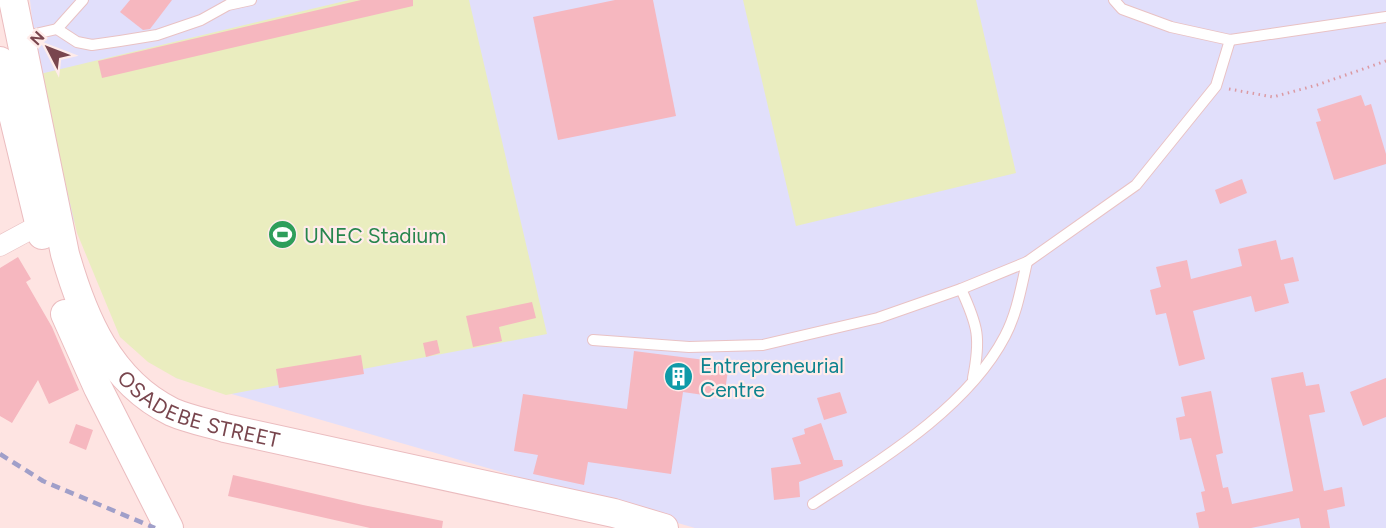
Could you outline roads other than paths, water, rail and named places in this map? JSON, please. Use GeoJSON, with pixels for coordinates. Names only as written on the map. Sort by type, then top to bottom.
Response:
{"type":"FeatureCollection","features":[{"type":"Feature","properties":{"kind":"main road","name":"OSADEBE STREET"},"geometry":{"type":"LineString","coordinates":[[13,0],[64,254],[74,287],[93,332],[115,366],[135,388],[173,412],[225,428],[614,513],[663,528]]}},
{"type":"Feature","properties":{"kind":"main road","name":"OSADEBE STREET"},"geometry":{"type":"LineString","coordinates":[[0,61],[39,225],[61,303],[105,402],[169,528]]}},
{"type":"Feature","properties":{"kind":"main road"},"geometry":{"type":"LineString","coordinates":[[105,402],[135,388]]}},
{"type":"Feature","properties":{"kind":"street"},"geometry":{"type":"LineString","coordinates":[[0,246],[39,225]]}},
{"type":"Feature","properties":{"kind":"lane"},"geometry":{"type":"LineString","coordinates":[[21,38],[57,29],[83,0]]}},
{"type":"Feature","properties":{"kind":"lane"},"geometry":{"type":"LineString","coordinates":[[216,0],[228,5]]}},
{"type":"Feature","properties":{"kind":"lane"},"geometry":{"type":"LineString","coordinates":[[57,29],[77,42],[92,45],[157,35],[201,20],[228,5],[251,0]]}},
{"type":"Feature","properties":{"kind":"lane"},"geometry":{"type":"LineString","coordinates":[[1114,0],[1122,9],[1171,27],[1230,40],[1386,17]]}},
{"type":"Feature","properties":{"kind":"lane"},"geometry":{"type":"LineString","coordinates":[[593,340],[689,347],[763,345],[878,318],[962,289],[1027,262],[1136,185],[1216,86],[1230,40]]}},
{"type":"Feature","properties":{"kind":"lane"},"geometry":{"type":"LineString","coordinates":[[813,504],[903,445],[972,383],[1005,336],[1017,307],[1027,262]]}},
{"type":"Feature","properties":{"kind":"lane"},"geometry":{"type":"LineString","coordinates":[[962,289],[975,320],[980,347],[972,383]]}},
{"type":"Feature","properties":{"kind":"railway"},"geometry":{"type":"LineString","coordinates":[[0,454],[43,481],[155,528]]}},
{"type":"Feature","properties":{"kind":"place","name":"UNEC Stadium"},"geometry":{"type":"Point","coordinates":[283,235]}},
{"type":"Feature","properties":{"kind":"place","name":"Entrepreneurial Centre"},"geometry":{"type":"Point","coordinates":[679,377]}}]}
